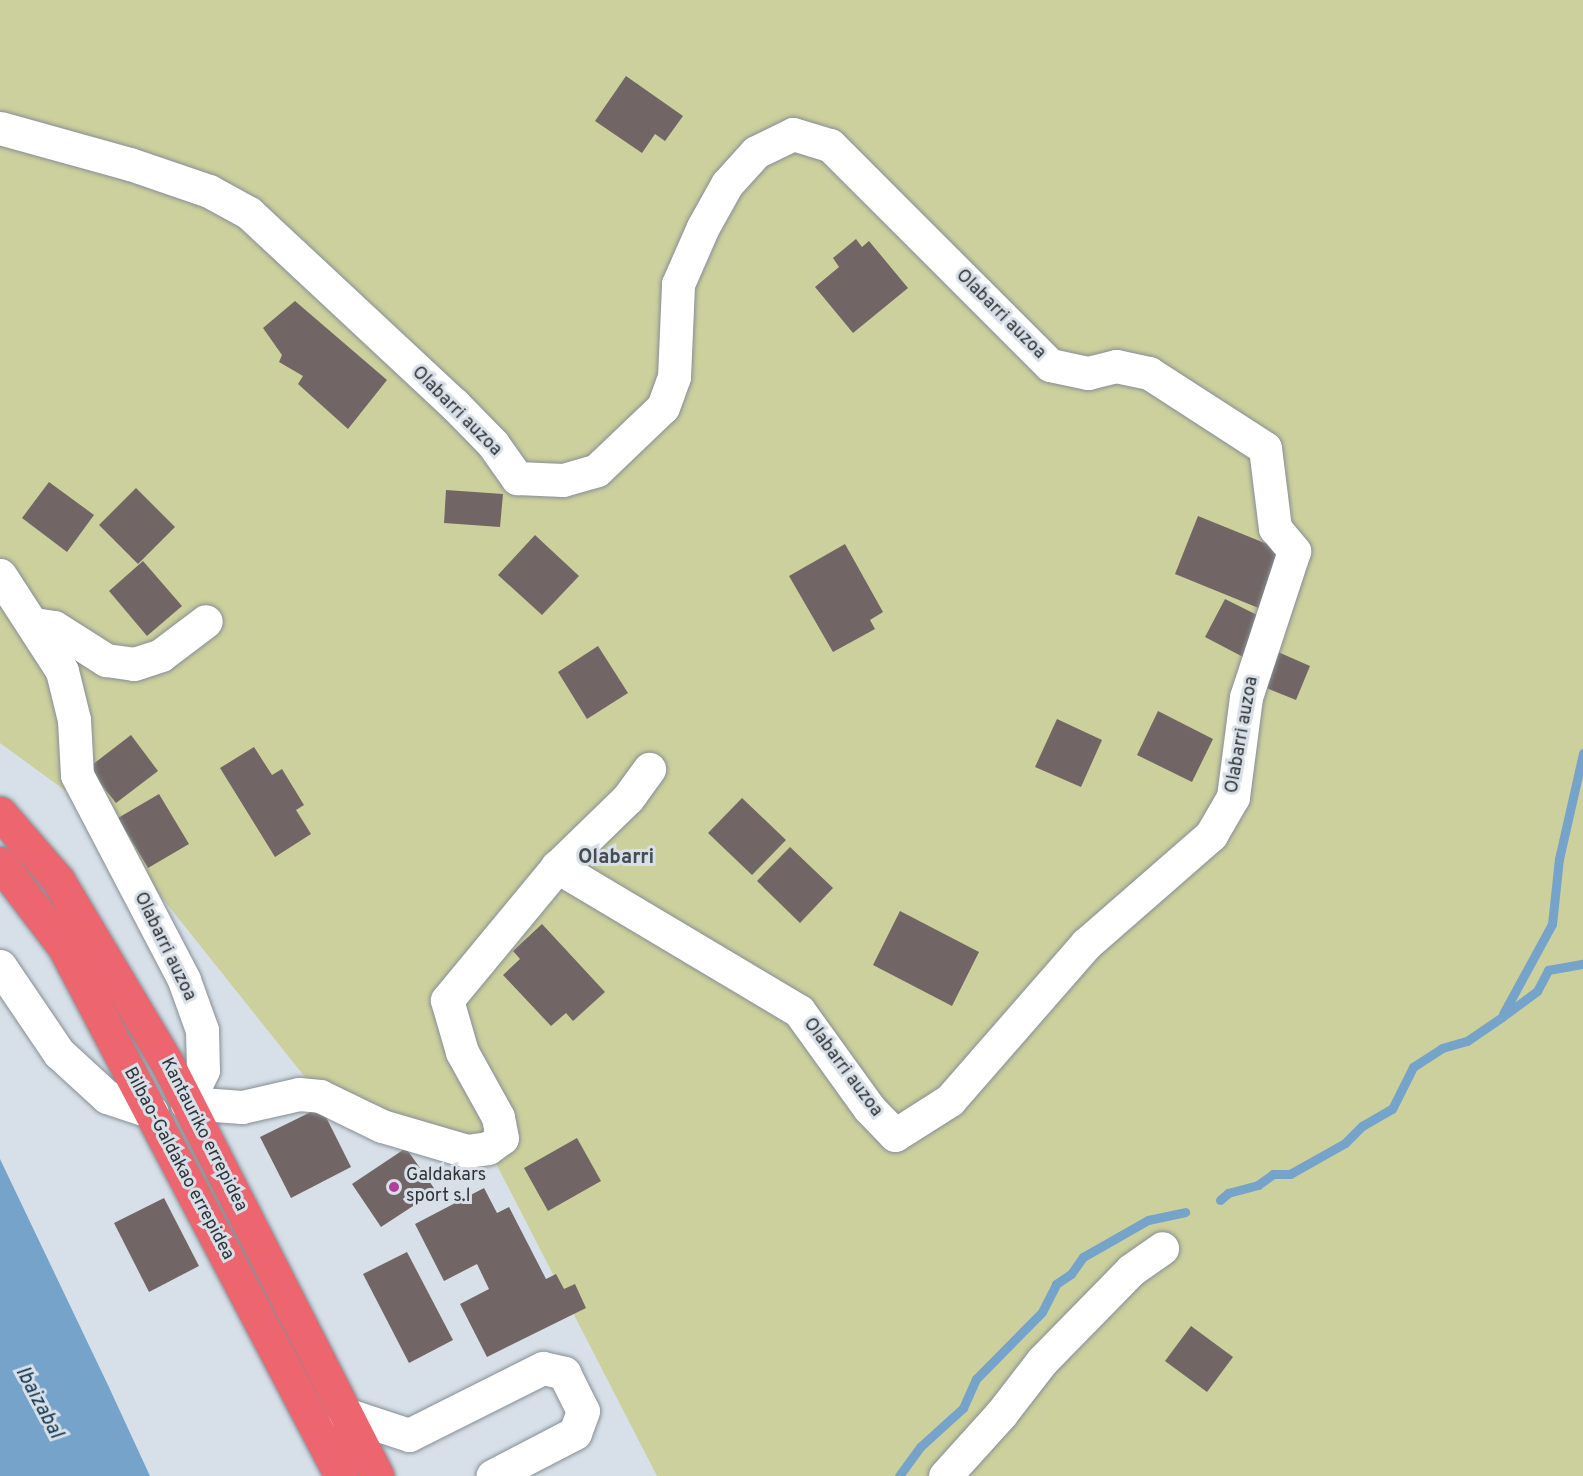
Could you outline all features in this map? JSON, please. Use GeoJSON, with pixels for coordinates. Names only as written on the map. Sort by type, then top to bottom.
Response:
{"type":"FeatureCollection","features":[{"type":"Feature","properties":{"kind":"highway","name":"Kantauriko errepidea"},"geometry":{"type":"LineString","coordinates":[[0,813],[58,880],[104,953],[187,1103],[377,1476]]}},
{"type":"Feature","properties":{"kind":"highway","name":"Bilbao-Galdakao errepidea"},"geometry":{"type":"LineString","coordinates":[[0,863],[64,947],[341,1476]]}},
{"type":"Feature","properties":{"kind":"lane","name":"Olabarri auzoa"},"geometry":{"type":"LineString","coordinates":[[0,128],[130,164],[209,191],[249,213],[454,404],[493,444],[516,478],[563,480],[597,470],[663,407],[674,377],[678,284],[703,227],[727,184],[756,152],[793,134],[830,145],[1050,365],[1088,373],[1116,366],[1149,373],[1265,448],[1275,528],[1294,551],[1246,697],[1233,797],[1211,835],[1086,944],[950,1100],[895,1135],[869,1108],[799,1011],[557,867]]}},
{"type":"Feature","properties":{"kind":"lane","name":"Olabarri auzoa"},"geometry":{"type":"LineString","coordinates":[[0,575],[34,624],[62,671],[74,720],[77,775],[184,980],[202,1030],[202,1070],[187,1103]]}},
{"type":"Feature","properties":{"kind":"lane"},"geometry":{"type":"LineString","coordinates":[[34,624],[54,627],[106,660],[134,664],[160,656],[206,621]]}},
{"type":"Feature","properties":{"kind":"lane"},"geometry":{"type":"LineString","coordinates":[[187,1103],[243,1107],[299,1094],[320,1096],[382,1126],[467,1151],[489,1148],[502,1138],[498,1118],[462,1052],[447,1000],[557,867],[628,798],[649,769]]}},
{"type":"Feature","properties":{"kind":"lane"},"geometry":{"type":"LineString","coordinates":[[0,966],[59,1053],[107,1097],[152,1112]]}},
{"type":"Feature","properties":{"kind":"lane"},"geometry":{"type":"LineString","coordinates":[[945,1476],[1001,1414],[1042,1361],[1131,1270],[1162,1248]]}},
{"type":"Feature","properties":{"kind":"lane"},"geometry":{"type":"LineString","coordinates":[[345,1414],[409,1435],[543,1368],[564,1373],[583,1411],[575,1433],[492,1476]]}},
{"type":"Feature","properties":{"kind":"green space"},"geometry":{"type":"Polygon","coordinates":[[[0,0],[1583,0],[1583,1476],[657,1476],[488,1148],[320,1096],[92,810],[0,743],[0,0]]]}},
{"type":"Feature","properties":{"kind":"water","name":"Ibaizabal"},"geometry":{"type":"Polygon","coordinates":[[[0,1159],[107,1383],[150,1476],[0,1476],[0,1159]]]}},
{"type":"Feature","properties":{"kind":"building"},"geometry":{"type":"Polygon","coordinates":[[[626,76],[683,116],[665,141],[655,134],[642,153],[595,121],[626,76]]]}},
{"type":"Feature","properties":{"kind":"building"},"geometry":{"type":"Polygon","coordinates":[[[856,239],[862,247],[869,241],[908,288],[853,333],[815,287],[839,267],[833,258],[856,239]]]}},
{"type":"Feature","properties":{"kind":"building"},"geometry":{"type":"Polygon","coordinates":[[[295,301],[387,380],[348,429],[298,384],[303,376],[279,362],[282,355],[263,328],[295,301]]]}},
{"type":"Feature","properties":{"kind":"building"},"geometry":{"type":"Polygon","coordinates":[[[49,482],[94,515],[67,552],[22,518],[49,482]]]}},
{"type":"Feature","properties":{"kind":"building"},"geometry":{"type":"Polygon","coordinates":[[[136,488],[175,527],[138,564],[99,525],[136,488]]]}},
{"type":"Feature","properties":{"kind":"building"},"geometry":{"type":"Polygon","coordinates":[[[446,490],[503,494],[500,527],[444,523],[446,490]]]}},
{"type":"Feature","properties":{"kind":"building"},"geometry":{"type":"Polygon","coordinates":[[[1198,516],[1284,551],[1261,609],[1175,574],[1198,516]]]}},
{"type":"Feature","properties":{"kind":"building"},"geometry":{"type":"Polygon","coordinates":[[[535,535],[579,576],[542,615],[498,575],[535,535]]]}},
{"type":"Feature","properties":{"kind":"building"},"geometry":{"type":"Polygon","coordinates":[[[845,544],[883,612],[870,620],[875,629],[833,652],[789,576],[845,544]]]}},
{"type":"Feature","properties":{"kind":"building"},"geometry":{"type":"Polygon","coordinates":[[[143,561],[182,606],[147,636],[109,591],[143,561]]]}},
{"type":"Feature","properties":{"kind":"building"},"geometry":{"type":"Polygon","coordinates":[[[1225,599],[1265,619],[1245,658],[1205,637],[1225,599]]]}},
{"type":"Feature","properties":{"kind":"building"},"geometry":{"type":"Polygon","coordinates":[[[598,646],[628,693],[587,719],[558,672],[598,646]]]}},
{"type":"Feature","properties":{"kind":"building"},"geometry":{"type":"Polygon","coordinates":[[[1278,652],[1310,666],[1296,700],[1264,687],[1278,652]]]}},
{"type":"Feature","properties":{"kind":"building"},"geometry":{"type":"Polygon","coordinates":[[[1158,711],[1213,739],[1192,782],[1137,755],[1158,711]]]}},
{"type":"Feature","properties":{"kind":"building"},"geometry":{"type":"Polygon","coordinates":[[[1057,719],[1102,740],[1081,787],[1035,767],[1057,719]]]}},
{"type":"Feature","properties":{"kind":"building"},"geometry":{"type":"Polygon","coordinates":[[[131,735],[158,771],[116,803],[88,768],[131,735]]]}},
{"type":"Feature","properties":{"kind":"building"},"geometry":{"type":"Polygon","coordinates":[[[254,747],[272,775],[282,769],[304,805],[296,810],[311,834],[275,857],[220,768],[254,747]]]}},
{"type":"Feature","properties":{"kind":"building"},"geometry":{"type":"Polygon","coordinates":[[[159,794],[189,844],[148,868],[118,818],[159,794]]]}},
{"type":"Feature","properties":{"kind":"building"},"geometry":{"type":"Polygon","coordinates":[[[742,798],[786,840],[752,875],[708,833],[742,798]]]}},
{"type":"Feature","properties":{"kind":"building"},"geometry":{"type":"Polygon","coordinates":[[[790,847],[833,888],[800,923],[757,881],[790,847]]]}},
{"type":"Feature","properties":{"kind":"building"},"geometry":{"type":"Polygon","coordinates":[[[900,911],[979,952],[952,1006],[873,965],[900,911]]]}},
{"type":"Feature","properties":{"kind":"building"},"geometry":{"type":"Polygon","coordinates":[[[542,924],[605,992],[573,1021],[566,1013],[551,1026],[503,975],[520,959],[513,951],[542,924]]]}},
{"type":"Feature","properties":{"kind":"building"},"geometry":{"type":"Polygon","coordinates":[[[321,1107],[351,1167],[291,1198],[260,1137],[321,1107]]]}},
{"type":"Feature","properties":{"kind":"building"},"geometry":{"type":"Polygon","coordinates":[[[577,1138],[601,1181],[548,1211],[524,1168],[577,1138]]]}},
{"type":"Feature","properties":{"kind":"building","name":"Galdakars sport s.l"},"geometry":{"type":"Polygon","coordinates":[[[406,1148],[436,1191],[381,1227],[352,1184],[406,1148]]]}},
{"type":"Feature","properties":{"kind":"building"},"geometry":{"type":"Polygon","coordinates":[[[484,1188],[497,1213],[509,1207],[546,1279],[556,1274],[564,1289],[575,1284],[586,1308],[487,1357],[460,1304],[489,1289],[477,1264],[444,1281],[415,1224],[484,1188]]]}},
{"type":"Feature","properties":{"kind":"building"},"geometry":{"type":"Polygon","coordinates":[[[164,1198],[199,1266],[149,1292],[114,1223],[164,1198]]]}},
{"type":"Feature","properties":{"kind":"building"},"geometry":{"type":"Polygon","coordinates":[[[407,1252],[453,1340],[409,1363],[363,1274],[407,1252]]]}},
{"type":"Feature","properties":{"kind":"building"},"geometry":{"type":"Polygon","coordinates":[[[1191,1326],[1233,1357],[1207,1392],[1165,1361],[1191,1326]]]}},
{"type":"Feature","properties":{"kind":"waterway"},"geometry":{"type":"LineString","coordinates":[[1503,1014],[1552,924],[1559,859],[1583,753]]}},
{"type":"Feature","properties":{"kind":"waterway"},"geometry":{"type":"LineString","coordinates":[[1220,1200],[1228,1193],[1258,1185],[1273,1174],[1290,1174],[1345,1143],[1362,1126],[1392,1109],[1413,1067],[1442,1048],[1467,1041],[1502,1017],[1537,991],[1548,970],[1583,964]]}},
{"type":"Feature","properties":{"kind":"waterway"},"geometry":{"type":"LineString","coordinates":[[899,1476],[920,1447],[963,1408],[976,1379],[1042,1312],[1056,1284],[1071,1274],[1083,1257],[1148,1220],[1185,1212]]}},
{"type":"Feature","properties":{"kind":"place","name":"Galdakars sport s.l"},"geometry":{"type":"Point","coordinates":[394,1187]}},
{"type":"Feature","properties":{"kind":"district","name":"Olabarri"},"geometry":{"type":"Point","coordinates":[616,858]}}]}
